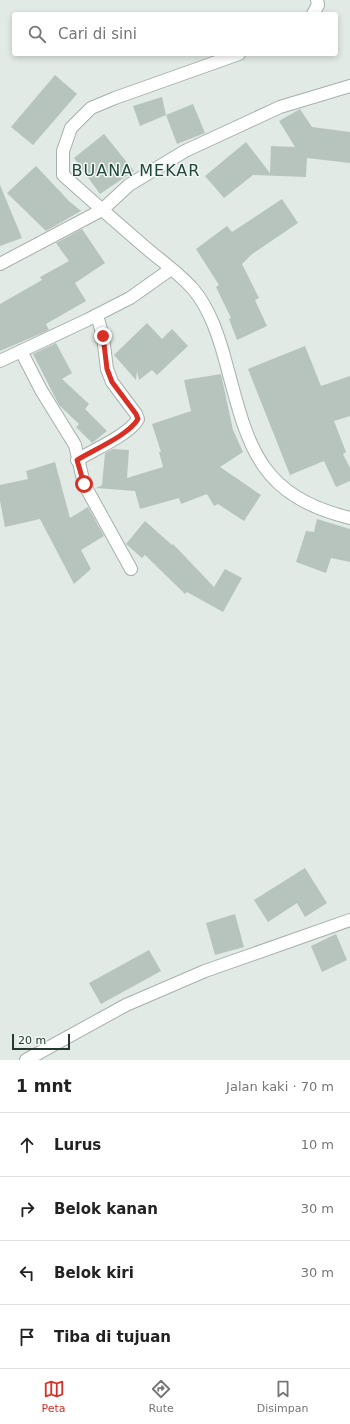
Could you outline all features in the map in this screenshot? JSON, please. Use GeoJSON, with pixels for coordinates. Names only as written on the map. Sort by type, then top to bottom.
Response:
{"type":"FeatureCollection","features":[{"type":"Feature","properties":{"kind":"street"},"geometry":{"type":"LineString","coordinates":[[315,12],[318,5],[317,0]]}},
{"type":"Feature","properties":{"kind":"street"},"geometry":{"type":"LineString","coordinates":[[233,56],[91,108],[71,128],[63,151],[63,175],[193,289],[209,315],[220,339],[243,427],[258,458],[278,485],[300,500],[327,512],[350,518]]}},
{"type":"Feature","properties":{"kind":"street"},"geometry":{"type":"LineString","coordinates":[[0,264],[102,210],[129,185],[185,151],[280,107],[350,86]]}},
{"type":"Feature","properties":{"kind":"street"},"geometry":{"type":"LineString","coordinates":[[0,361],[130,298],[171,269]]}},
{"type":"Feature","properties":{"kind":"street"},"geometry":{"type":"LineString","coordinates":[[77,460],[126,432],[138,419],[136,414],[112,382],[107,369],[103,336],[97,315]]}},
{"type":"Feature","properties":{"kind":"street"},"geometry":{"type":"LineString","coordinates":[[21,351],[48,402],[75,445],[77,460],[84,484],[132,569]]}},
{"type":"Feature","properties":{"kind":"street"},"geometry":{"type":"LineString","coordinates":[[26,1060],[126,1005],[205,971],[350,920]]}},
{"type":"Feature","properties":{"kind":"building"},"geometry":{"type":"Polygon","coordinates":[[[55,75],[77,94],[33,145],[11,127],[55,75]]]}},
{"type":"Feature","properties":{"kind":"building"},"geometry":{"type":"Polygon","coordinates":[[[162,97],[166,115],[140,126],[133,106],[162,97]]]}},
{"type":"Feature","properties":{"kind":"building"},"geometry":{"type":"Polygon","coordinates":[[[193,104],[205,133],[177,144],[166,115],[193,104]]]}},
{"type":"Feature","properties":{"kind":"building"},"geometry":{"type":"Polygon","coordinates":[[[300,109],[312,127],[350,132],[350,163],[307,158],[306,177],[253,175],[224,198],[205,176],[246,142],[270,173],[271,146],[295,147],[279,121],[300,109]]]}},
{"type":"Feature","properties":{"kind":"building"},"geometry":{"type":"Polygon","coordinates":[[[104,134],[134,171],[100,194],[74,158],[104,134]]]}},
{"type":"Feature","properties":{"kind":"building"},"geometry":{"type":"Polygon","coordinates":[[[36,166],[69,201],[81,211],[46,231],[7,193],[36,166]]]}},
{"type":"Feature","properties":{"kind":"building"},"geometry":{"type":"Polygon","coordinates":[[[0,185],[22,238],[0,246],[0,185]]]}},
{"type":"Feature","properties":{"kind":"building"},"geometry":{"type":"Polygon","coordinates":[[[282,199],[298,223],[252,254],[242,264],[259,298],[255,300],[267,326],[237,340],[229,319],[231,318],[216,287],[219,285],[196,249],[227,226],[232,232],[282,199]]]}},
{"type":"Feature","properties":{"kind":"building"},"geometry":{"type":"Polygon","coordinates":[[[82,229],[105,263],[75,283],[86,301],[46,324],[49,330],[0,351],[0,304],[42,280],[40,277],[69,261],[56,243],[82,229]]]}},
{"type":"Feature","properties":{"kind":"building"},"geometry":{"type":"Polygon","coordinates":[[[147,323],[162,339],[172,329],[188,346],[157,375],[152,370],[139,380],[137,371],[136,380],[114,355],[147,323]]]}},
{"type":"Feature","properties":{"kind":"building"},"geometry":{"type":"Polygon","coordinates":[[[56,343],[72,373],[62,379],[89,404],[85,409],[107,431],[92,443],[76,427],[79,424],[59,405],[33,354],[56,343]]]}},
{"type":"Feature","properties":{"kind":"building"},"geometry":{"type":"Polygon","coordinates":[[[305,346],[321,386],[350,376],[350,416],[334,421],[346,452],[343,454],[350,468],[350,481],[336,487],[324,461],[290,475],[248,369],[305,346]]]}},
{"type":"Feature","properties":{"kind":"building"},"geometry":{"type":"Polygon","coordinates":[[[221,374],[233,430],[243,452],[220,467],[261,495],[244,521],[218,504],[214,506],[207,494],[181,504],[179,498],[140,509],[135,491],[96,488],[102,485],[105,453],[113,449],[129,450],[127,478],[163,467],[159,452],[161,452],[152,424],[191,411],[184,380],[221,374]]]}},
{"type":"Feature","properties":{"kind":"building"},"geometry":{"type":"Polygon","coordinates":[[[55,462],[70,518],[88,507],[104,536],[81,550],[91,569],[74,584],[40,519],[5,527],[0,501],[0,485],[28,479],[26,471],[55,462]]]}},
{"type":"Feature","properties":{"kind":"building"},"geometry":{"type":"Polygon","coordinates":[[[317,519],[350,529],[350,562],[331,558],[326,573],[296,562],[306,531],[314,532],[317,519]]]}},
{"type":"Feature","properties":{"kind":"building"},"geometry":{"type":"Polygon","coordinates":[[[145,521],[172,545],[173,544],[214,587],[225,569],[242,578],[223,612],[187,592],[185,594],[145,555],[142,558],[126,544],[145,521]]]}},
{"type":"Feature","properties":{"kind":"building"},"geometry":{"type":"Polygon","coordinates":[[[305,868],[327,903],[305,917],[297,903],[268,922],[254,900],[305,868]]]}},
{"type":"Feature","properties":{"kind":"building"},"geometry":{"type":"Polygon","coordinates":[[[235,914],[244,947],[215,955],[206,923],[235,914]]]}},
{"type":"Feature","properties":{"kind":"building"},"geometry":{"type":"Polygon","coordinates":[[[336,934],[347,960],[322,972],[311,946],[336,934]]]}},
{"type":"Feature","properties":{"kind":"building"},"geometry":{"type":"Polygon","coordinates":[[[149,950],[161,971],[101,1004],[89,983],[149,950]]]}},
{"type":"Feature","properties":{"kind":"district","name":"BUANA MEKAR"},"geometry":{"type":"Point","coordinates":[136,170]}},
{"type":"Feature","properties":{"kind":"route"},"geometry":{"type":"LineString","coordinates":[[84,484],[77,460],[126,432],[138,419],[128,402],[112,382],[107,369],[103,336]]}}]}
